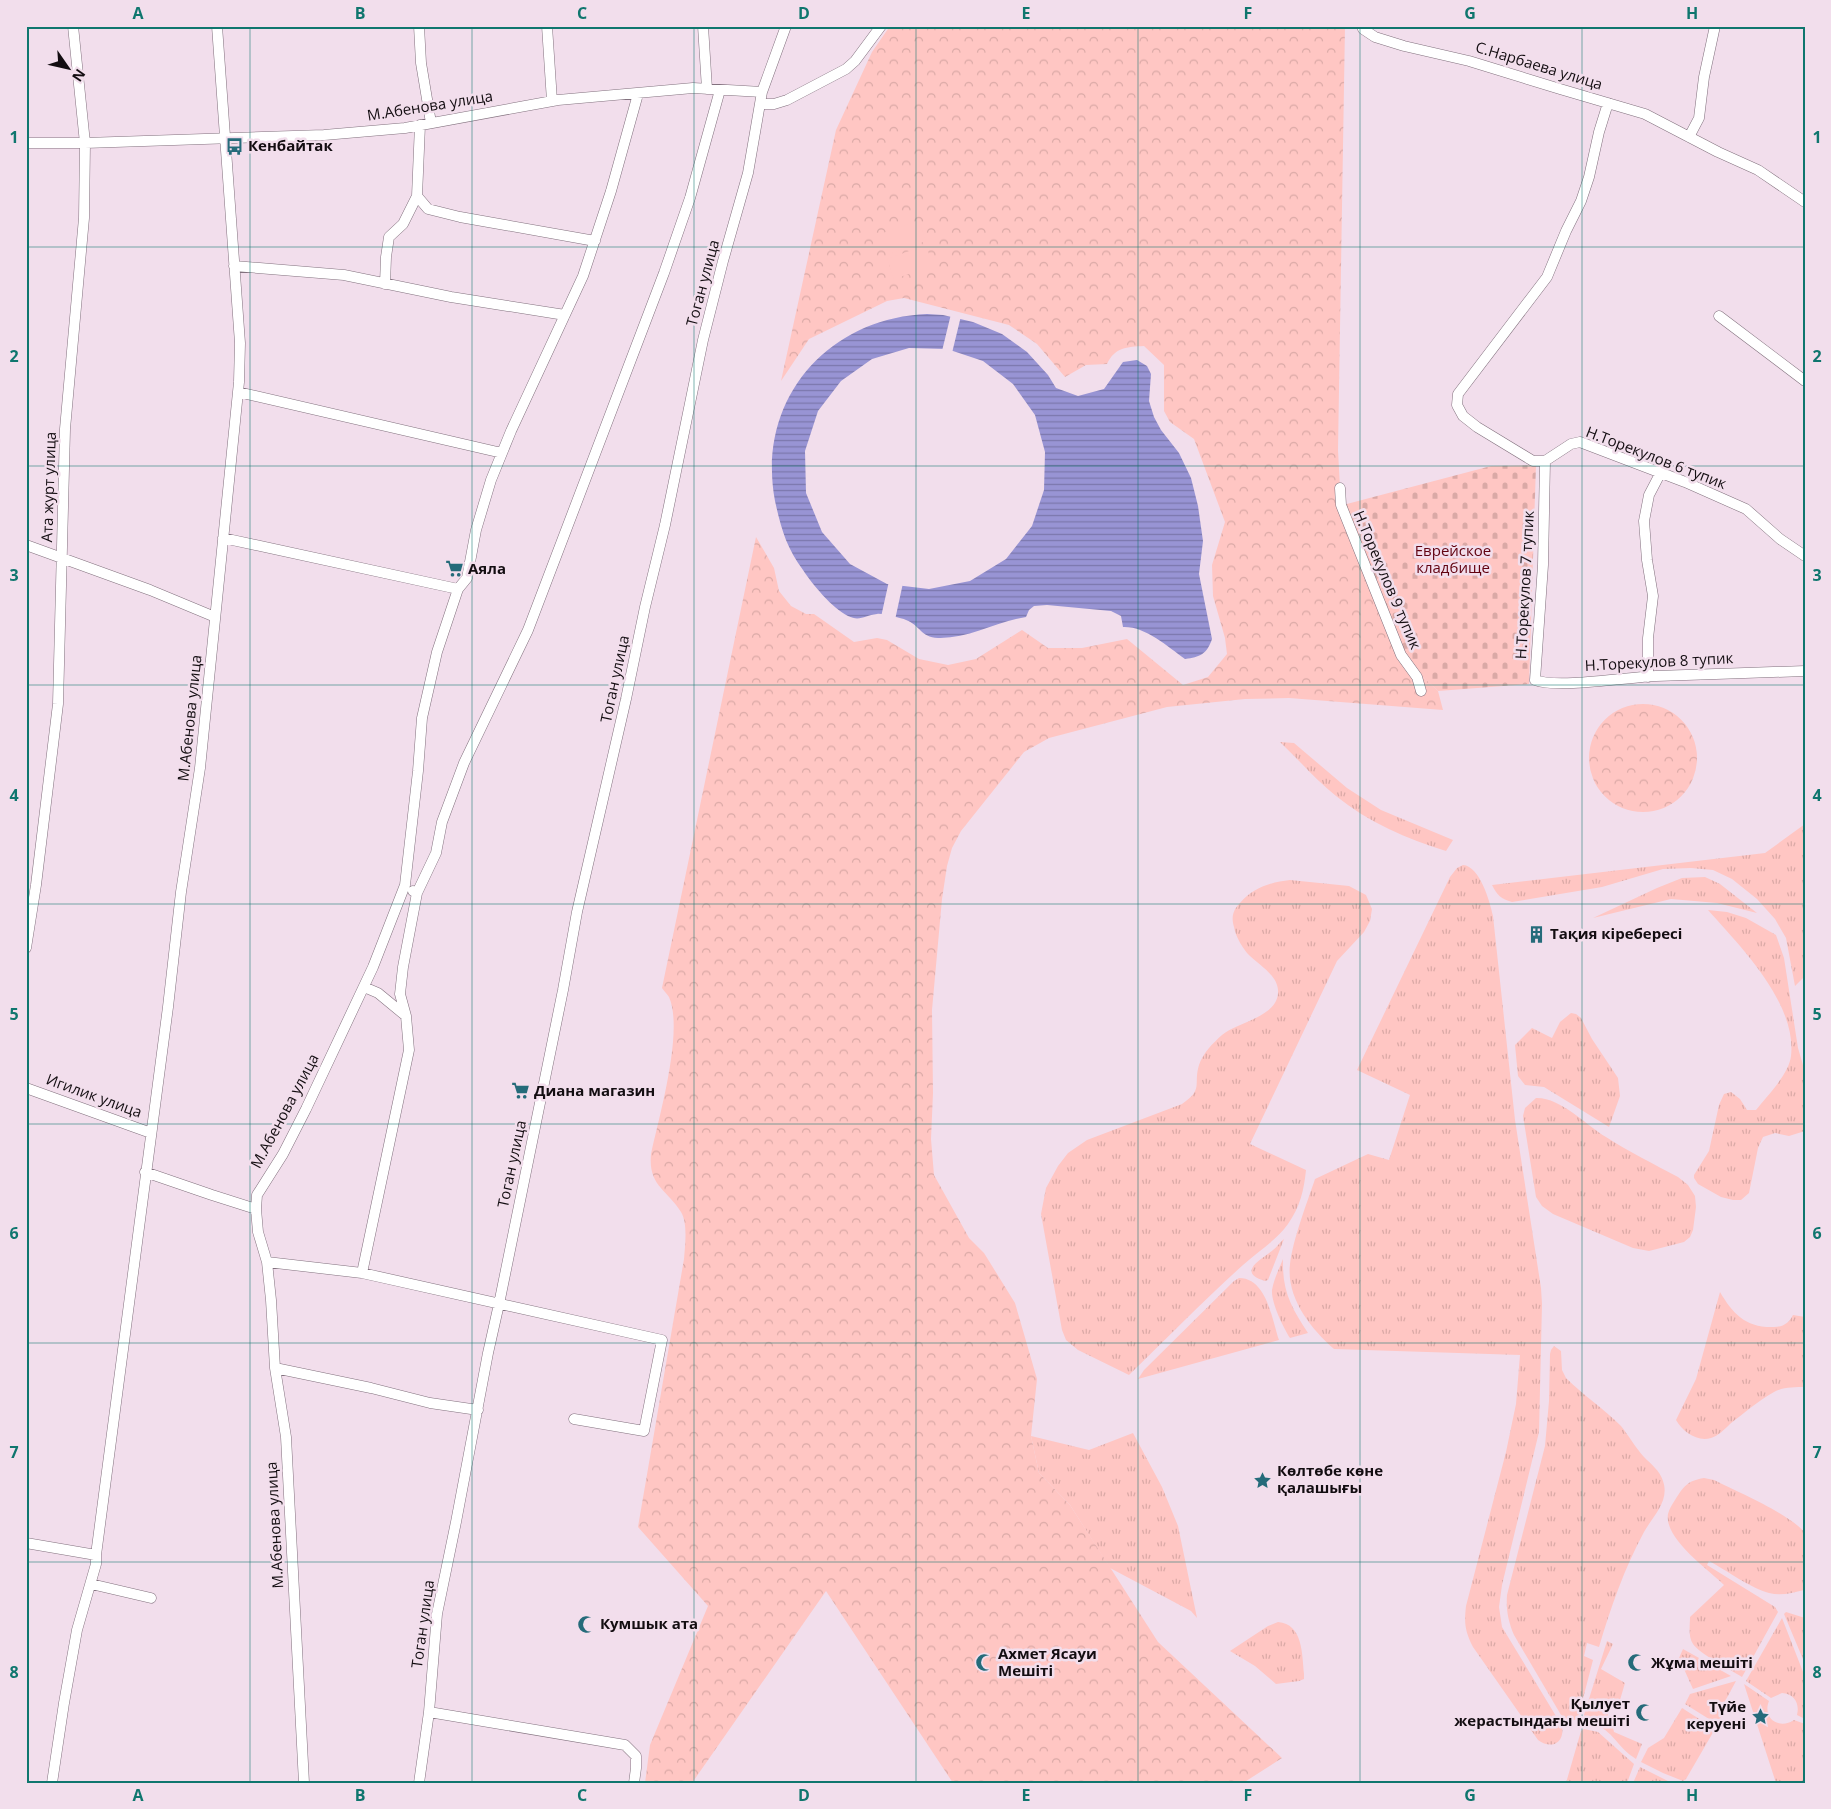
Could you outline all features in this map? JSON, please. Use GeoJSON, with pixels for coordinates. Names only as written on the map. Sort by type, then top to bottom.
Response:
{"type":"FeatureCollection","features":[{"type":"Feature","properties":{"kind":"street","name":"Ата журт улица"},"geometry":{"type":"LineString","coordinates":[[26,948],[36,885],[58,704],[65,429],[84,218],[85,143],[73,26]]}},
{"type":"Feature","properties":{"kind":"street"},"geometry":{"type":"LineString","coordinates":[[217,26],[225,139]]}},
{"type":"Feature","properties":{"kind":"street"},"geometry":{"type":"LineString","coordinates":[[419,26],[421,63],[431,123]]}},
{"type":"Feature","properties":{"kind":"street"},"geometry":{"type":"LineString","coordinates":[[547,26],[552,101]]}},
{"type":"Feature","properties":{"kind":"street"},"geometry":{"type":"LineString","coordinates":[[703,26],[707,89]]}},
{"type":"Feature","properties":{"kind":"street","name":"Тоган улица"},"geometry":{"type":"LineString","coordinates":[[419,1783],[429,1712],[437,1614],[488,1353],[564,990],[577,912],[665,525],[703,340],[748,173],[762,92],[786,26]]}},
{"type":"Feature","properties":{"kind":"street"},"geometry":{"type":"LineString","coordinates":[[760,104],[774,104],[787,100],[846,69],[855,61],[881,26]]}},
{"type":"Feature","properties":{"kind":"street","name":"С.Нарбаева улица"},"geometry":{"type":"LineString","coordinates":[[1362,26],[1363,29],[1376,37],[1404,46],[1469,61],[1645,114],[1758,170],[1805,202]]}},
{"type":"Feature","properties":{"kind":"street"},"geometry":{"type":"LineString","coordinates":[[1689,137],[1699,118],[1704,77],[1715,26]]}},
{"type":"Feature","properties":{"kind":"street","name":"М.Абенова улица"},"geometry":{"type":"LineString","coordinates":[[26,143],[85,143],[324,135],[420,125],[552,101],[693,88],[762,92]]}},
{"type":"Feature","properties":{"kind":"street"},"geometry":{"type":"LineString","coordinates":[[362,1273],[409,1050],[406,1016],[400,994],[403,967],[417,893],[436,853],[442,822],[464,763],[528,630],[654,300],[690,198],[720,90]]}},
{"type":"Feature","properties":{"kind":"street","name":"М.Абенова улица"},"geometry":{"type":"LineString","coordinates":[[304,1783],[286,1437],[275,1368],[267,1262],[258,1232],[256,1195],[287,1147],[364,987],[395,914],[405,885],[422,718],[437,652],[458,589],[467,578],[476,530],[491,480],[583,276],[611,191],[638,94]]}},
{"type":"Feature","properties":{"kind":"street"},"geometry":{"type":"LineString","coordinates":[[1545,461],[1533,461],[1477,427],[1463,416],[1457,405],[1458,394],[1548,277],[1566,231],[1581,201],[1589,176],[1598,132],[1608,103]]}},
{"type":"Feature","properties":{"kind":"street"},"geometry":{"type":"LineString","coordinates":[[386,284],[386,257],[389,237],[403,224],[417,196],[420,125]]}},
{"type":"Feature","properties":{"kind":"street","name":"М.Абенова улица"},"geometry":{"type":"LineString","coordinates":[[52,1783],[75,1639],[96,1564],[168,1008],[181,892],[200,768],[238,392],[240,343],[225,139]]}},
{"type":"Feature","properties":{"kind":"street"},"geometry":{"type":"LineString","coordinates":[[417,196],[428,210],[460,218],[595,241]]}},
{"type":"Feature","properties":{"kind":"street"},"geometry":{"type":"LineString","coordinates":[[234,266],[344,275],[451,297],[565,315]]}},
{"type":"Feature","properties":{"kind":"street"},"geometry":{"type":"LineString","coordinates":[[1719,316],[1805,381]]}},
{"type":"Feature","properties":{"kind":"street"},"geometry":{"type":"LineString","coordinates":[[238,392],[502,452]]}},
{"type":"Feature","properties":{"kind":"street","name":"Н.Торекулов 6 тупик"},"geometry":{"type":"LineString","coordinates":[[1545,461],[1571,444],[1580,442],[1661,472],[1746,509],[1780,539],[1805,556]]}},
{"type":"Feature","properties":{"kind":"street","name":"Н.Торекулов 7 тупик"},"geometry":{"type":"LineString","coordinates":[[1545,461],[1543,565],[1535,680],[1565,683]]}},
{"type":"Feature","properties":{"kind":"street"},"geometry":{"type":"LineString","coordinates":[[1648,677],[1648,638],[1653,596],[1647,560],[1644,521],[1649,495],[1661,472]]}},
{"type":"Feature","properties":{"kind":"street","name":"Н.Торекулов 9 тупик"},"geometry":{"type":"LineString","coordinates":[[1340,488],[1340,506],[1400,655],[1417,677],[1421,691]]}},
{"type":"Feature","properties":{"kind":"street"},"geometry":{"type":"LineString","coordinates":[[223,538],[458,589]]}},
{"type":"Feature","properties":{"kind":"street"},"geometry":{"type":"LineString","coordinates":[[26,545],[150,590],[215,617]]}},
{"type":"Feature","properties":{"kind":"street","name":"Н.Торекулов 8 тупик"},"geometry":{"type":"LineString","coordinates":[[1565,683],[1648,677],[1805,671]]}},
{"type":"Feature","properties":{"kind":"street"},"geometry":{"type":"LineString","coordinates":[[405,885],[417,893]]}},
{"type":"Feature","properties":{"kind":"street"},"geometry":{"type":"LineString","coordinates":[[364,987],[378,993],[406,1016]]}},
{"type":"Feature","properties":{"kind":"street","name":"Игилик улица"},"geometry":{"type":"LineString","coordinates":[[26,1088],[151,1133]]}},
{"type":"Feature","properties":{"kind":"street"},"geometry":{"type":"LineString","coordinates":[[146,1172],[212,1196],[256,1209]]}},
{"type":"Feature","properties":{"kind":"street"},"geometry":{"type":"LineString","coordinates":[[267,1262],[362,1273],[662,1340],[644,1431],[574,1419]]}},
{"type":"Feature","properties":{"kind":"street"},"geometry":{"type":"LineString","coordinates":[[275,1368],[371,1388],[430,1403],[478,1410]]}},
{"type":"Feature","properties":{"kind":"street"},"geometry":{"type":"LineString","coordinates":[[26,1543],[96,1556]]}},
{"type":"Feature","properties":{"kind":"street"},"geometry":{"type":"LineString","coordinates":[[91,1584],[151,1598]]}},
{"type":"Feature","properties":{"kind":"street"},"geometry":{"type":"LineString","coordinates":[[429,1712],[625,1745],[636,1756],[634,1783]]}},
{"type":"Feature","properties":{"kind":"green space"},"geometry":{"type":"Polygon","coordinates":[[[890,26],[1345,26],[1338,450],[1340,488],[1400,655],[1438,691],[1443,710],[1289,698],[1245,699],[1167,707],[1049,738],[1024,752],[961,831],[952,848],[942,899],[932,1010],[933,1093],[931,1139],[934,1175],[969,1238],[984,1253],[1015,1303],[1037,1379],[1031,1436],[1039,1473],[1070,1505],[1158,1642],[1282,1758],[1243,1783],[953,1783],[826,1591],[692,1783],[645,1783],[650,1745],[708,1606],[638,1527],[684,1259],[685,1241],[685,1222],[681,1212],[655,1180],[651,1165],[651,1154],[669,1074],[674,1031],[673,1012],[669,997],[662,988],[756,537],[774,568],[779,591],[791,606],[806,614],[814,614],[854,642],[877,638],[887,640],[919,659],[948,665],[976,659],[1022,630],[1048,648],[1082,648],[1127,639],[1183,685],[1208,677],[1227,654],[1225,638],[1213,596],[1212,565],[1225,522],[1194,439],[1170,422],[1164,411],[1164,365],[1144,346],[1122,349],[1110,358],[1107,364],[1086,365],[1065,377],[1037,344],[1009,325],[904,298],[887,301],[809,339],[781,381],[836,130],[872,52],[890,26]]]}},
{"type":"Feature","properties":{"kind":"green space"},"geometry":{"type":"Polygon","coordinates":[[[919,221],[926,241],[887,255],[880,234],[919,221]]]}},
{"type":"Feature","properties":{"kind":"green space"},"geometry":{"type":"Polygon","coordinates":[[[926,245],[933,266],[894,279],[887,259],[926,245]]]}},
{"type":"Feature","properties":{"kind":"green space","name":"Еврейское кладбище"},"geometry":{"type":"Polygon","coordinates":[[[1536,465],[1529,684],[1438,691],[1408,663],[1343,505],[1491,466],[1536,465]]]}},
{"type":"Feature","properties":{"kind":"green space"},"geometry":{"type":"Polygon","coordinates":[[[1643,704],[1664,708],[1681,720],[1693,737],[1697,758],[1693,779],[1681,796],[1664,808],[1643,812],[1622,808],[1605,796],[1593,779],[1589,758],[1593,737],[1605,720],[1622,708],[1643,704]]]}},
{"type":"Feature","properties":{"kind":"green space"},"geometry":{"type":"Polygon","coordinates":[[[1280,742],[1294,743],[1347,788],[1381,810],[1453,840],[1446,851],[1402,835],[1375,822],[1329,790],[1280,742]]]}},
{"type":"Feature","properties":{"kind":"green space"},"geometry":{"type":"Polygon","coordinates":[[[1805,824],[1805,976],[1795,986],[1786,938],[1775,919],[1757,899],[1732,879],[1713,870],[1691,868],[1663,869],[1602,887],[1512,902],[1500,896],[1492,885],[1765,853],[1805,824]]]}},
{"type":"Feature","properties":{"kind":"green space"},"geometry":{"type":"Polygon","coordinates":[[[1463,865],[1474,871],[1479,878],[1487,894],[1493,916],[1515,1120],[1542,1304],[1539,1432],[1502,1585],[1499,1607],[1502,1627],[1562,1726],[1559,1741],[1552,1744],[1543,1743],[1538,1740],[1473,1647],[1465,1623],[1466,1606],[1506,1452],[1516,1404],[1520,1355],[1334,1349],[1316,1332],[1301,1311],[1292,1288],[1290,1276],[1294,1244],[1315,1179],[1368,1154],[1389,1160],[1410,1095],[1357,1070],[1450,877],[1457,868],[1463,865]]]}},
{"type":"Feature","properties":{"kind":"green space"},"geometry":{"type":"Polygon","coordinates":[[[1705,877],[1720,884],[1757,913],[1717,903],[1671,899],[1593,918],[1682,878],[1705,877]]]}},
{"type":"Feature","properties":{"kind":"green space"},"geometry":{"type":"Polygon","coordinates":[[[1290,880],[1349,886],[1366,895],[1372,909],[1370,921],[1364,932],[1337,961],[1250,1144],[1306,1170],[1301,1198],[1292,1218],[1278,1236],[1228,1278],[1129,1375],[1078,1350],[1066,1340],[1062,1330],[1041,1214],[1046,1188],[1058,1166],[1068,1153],[1087,1140],[1182,1104],[1189,1099],[1195,1090],[1199,1065],[1212,1045],[1229,1030],[1256,1018],[1272,1007],[1277,999],[1277,984],[1270,974],[1247,953],[1239,941],[1233,917],[1234,911],[1251,893],[1269,884],[1290,880]]]}},
{"type":"Feature","properties":{"kind":"green space"},"geometry":{"type":"Polygon","coordinates":[[[1708,910],[1727,912],[1746,918],[1776,935],[1784,958],[1798,1048],[1805,1072],[1805,1131],[1789,1136],[1775,1133],[1763,1137],[1758,1148],[1749,1193],[1741,1200],[1721,1197],[1698,1184],[1694,1175],[1709,1151],[1719,1105],[1724,1094],[1731,1092],[1740,1099],[1747,1110],[1756,1110],[1786,1070],[1791,1056],[1790,1036],[1785,1016],[1776,996],[1764,977],[1708,910]]]}},
{"type":"Feature","properties":{"kind":"green space"},"geometry":{"type":"Polygon","coordinates":[[[1571,1013],[1581,1018],[1592,1039],[1618,1078],[1620,1096],[1609,1127],[1544,1087],[1525,1085],[1518,1076],[1515,1045],[1532,1028],[1552,1038],[1560,1022],[1571,1013]]]}},
{"type":"Feature","properties":{"kind":"green space"},"geometry":{"type":"Polygon","coordinates":[[[1536,1098],[1554,1102],[1563,1107],[1598,1132],[1678,1177],[1688,1185],[1695,1196],[1696,1207],[1693,1230],[1690,1237],[1684,1242],[1649,1251],[1633,1248],[1553,1214],[1542,1206],[1536,1197],[1523,1116],[1525,1108],[1536,1098]]]}},
{"type":"Feature","properties":{"kind":"green space"},"geometry":{"type":"Polygon","coordinates":[[[1284,1239],[1268,1280],[1265,1281],[1252,1274],[1254,1266],[1284,1239]]]}},
{"type":"Feature","properties":{"kind":"green space"},"geometry":{"type":"Polygon","coordinates":[[[1283,1259],[1286,1290],[1297,1315],[1308,1333],[1290,1338],[1278,1314],[1272,1295],[1274,1282],[1283,1259]]]}},
{"type":"Feature","properties":{"kind":"green space"},"geometry":{"type":"Polygon","coordinates":[[[1239,1278],[1248,1280],[1262,1292],[1271,1312],[1279,1340],[1138,1379],[1144,1370],[1239,1278]]]}},
{"type":"Feature","properties":{"kind":"green space"},"geometry":{"type":"Polygon","coordinates":[[[1720,1292],[1735,1313],[1756,1325],[1777,1327],[1785,1324],[1793,1315],[1805,1317],[1805,1387],[1785,1388],[1774,1392],[1751,1407],[1716,1436],[1701,1439],[1686,1432],[1676,1420],[1696,1379],[1720,1292]]]}},
{"type":"Feature","properties":{"kind":"green space"},"geometry":{"type":"Polygon","coordinates":[[[1554,1346],[1561,1351],[1562,1370],[1566,1378],[1621,1426],[1641,1453],[1660,1474],[1665,1488],[1660,1508],[1644,1532],[1624,1574],[1599,1647],[1587,1643],[1584,1656],[1593,1660],[1579,1714],[1576,1719],[1570,1722],[1561,1715],[1514,1635],[1507,1605],[1507,1595],[1545,1446],[1549,1401],[1550,1354],[1554,1346]]]}},
{"type":"Feature","properties":{"kind":"green space"},"geometry":{"type":"Polygon","coordinates":[[[1133,1433],[1162,1487],[1178,1526],[1197,1618],[1191,1611],[1110,1568],[1070,1505],[1039,1473],[1031,1436],[1089,1450],[1133,1433]]]}},
{"type":"Feature","properties":{"kind":"green space"},"geometry":{"type":"Polygon","coordinates":[[[1704,1478],[1714,1480],[1763,1504],[1788,1518],[1805,1533],[1804,1590],[1782,1594],[1769,1593],[1747,1583],[1709,1561],[1707,1565],[1775,1607],[1778,1612],[1742,1677],[1702,1652],[1693,1644],[1690,1638],[1690,1617],[1724,1585],[1688,1553],[1680,1543],[1669,1524],[1668,1514],[1684,1488],[1694,1481],[1704,1478]]]}},
{"type":"Feature","properties":{"kind":"green space"},"geometry":{"type":"Polygon","coordinates":[[[1786,1612],[1805,1618],[1805,1664],[1784,1614],[1786,1612]]]}},
{"type":"Feature","properties":{"kind":"green space"},"geometry":{"type":"Polygon","coordinates":[[[1782,1618],[1805,1677],[1805,1719],[1797,1715],[1797,1703],[1790,1695],[1782,1693],[1771,1698],[1746,1681],[1782,1618]]]}},
{"type":"Feature","properties":{"kind":"green space"},"geometry":{"type":"Polygon","coordinates":[[[1278,1622],[1286,1624],[1297,1634],[1300,1641],[1304,1679],[1276,1684],[1255,1666],[1230,1651],[1268,1626],[1278,1622]]]}},
{"type":"Feature","properties":{"kind":"green space"},"geometry":{"type":"Polygon","coordinates":[[[1607,1641],[1613,1644],[1601,1669],[1625,1683],[1620,1700],[1613,1698],[1607,1718],[1611,1719],[1614,1732],[1642,1744],[1636,1759],[1608,1732],[1595,1724],[1585,1721],[1584,1715],[1607,1641]]]}},
{"type":"Feature","properties":{"kind":"green space"},"geometry":{"type":"Polygon","coordinates":[[[1683,1649],[1731,1676],[1693,1689],[1679,1658],[1683,1649]]]}},
{"type":"Feature","properties":{"kind":"green space"},"geometry":{"type":"Polygon","coordinates":[[[1736,1681],[1723,1705],[1725,1710],[1717,1724],[1685,1704],[1690,1694],[1736,1681]]]}},
{"type":"Feature","properties":{"kind":"green space"},"geometry":{"type":"Polygon","coordinates":[[[1744,1684],[1769,1701],[1768,1713],[1773,1721],[1783,1724],[1794,1720],[1805,1724],[1805,1783],[1776,1783],[1744,1684]]]}},
{"type":"Feature","properties":{"kind":"green space"},"geometry":{"type":"Polygon","coordinates":[[[1682,1708],[1715,1729],[1686,1779],[1683,1781],[1641,1762],[1648,1748],[1664,1738],[1682,1708]]]}},
{"type":"Feature","properties":{"kind":"green space"},"geometry":{"type":"Polygon","coordinates":[[[1584,1729],[1598,1732],[1634,1764],[1627,1783],[1566,1783],[1581,1731],[1584,1729]]]}},
{"type":"Feature","properties":{"kind":"green space"},"geometry":{"type":"Polygon","coordinates":[[[1640,1767],[1672,1783],[1633,1783],[1640,1767]]]}},
{"type":"Feature","properties":{"kind":"shaded area"},"geometry":{"type":"Polygon","coordinates":[[[927,314],[943,315],[973,322],[1002,334],[1027,352],[1048,375],[1056,388],[1078,396],[1104,389],[1123,362],[1137,360],[1147,366],[1151,374],[1149,401],[1154,417],[1161,430],[1179,453],[1191,478],[1198,506],[1203,541],[1199,574],[1212,639],[1208,648],[1202,654],[1185,659],[1148,633],[1123,627],[1121,616],[1111,611],[1047,605],[1034,606],[1029,610],[1026,617],[960,636],[938,638],[927,635],[911,622],[892,616],[877,614],[852,618],[836,608],[823,596],[797,562],[785,537],[780,520],[775,501],[772,464],[777,430],[788,399],[806,371],[830,348],[858,331],[891,319],[927,314]],[[909,348],[872,359],[841,381],[818,411],[805,451],[806,493],[822,532],[850,564],[887,584],[929,589],[970,581],[1006,559],[1032,526],[1044,490],[1045,452],[1035,415],[1013,384],[983,361],[947,349],[909,348]]]}},
{"type":"Feature","properties":{"kind":"pier"},"geometry":{"type":"Polygon","coordinates":[[[951,314],[961,316],[952,353],[942,351],[951,314]]]}},
{"type":"Feature","properties":{"kind":"pier"},"geometry":{"type":"Polygon","coordinates":[[[889,581],[903,583],[895,620],[881,617],[889,581]]]}},
{"type":"Feature","properties":{"kind":"place","name":"Кенбайтак"},"geometry":{"type":"Point","coordinates":[234,146]}},
{"type":"Feature","properties":{"kind":"place","name":"Аяла"},"geometry":{"type":"Point","coordinates":[454,569]}},
{"type":"Feature","properties":{"kind":"place","name":"Тақия кіребересі"},"geometry":{"type":"Point","coordinates":[1536,934]}},
{"type":"Feature","properties":{"kind":"place","name":"Диана магазин"},"geometry":{"type":"Point","coordinates":[520,1091]}},
{"type":"Feature","properties":{"kind":"place","name":"Көлтөбе көне қалашығы"},"geometry":{"type":"Point","coordinates":[1263,1480]}},
{"type":"Feature","properties":{"kind":"place","name":"Кумшык ата"},"geometry":{"type":"Point","coordinates":[586,1624]}},
{"type":"Feature","properties":{"kind":"place","name":"Ахмет Ясауи Мешіті"},"geometry":{"type":"Point","coordinates":[984,1663]}},
{"type":"Feature","properties":{"kind":"place","name":"Жұма мешіті"},"geometry":{"type":"Point","coordinates":[1637,1663]}},
{"type":"Feature","properties":{"kind":"place","name":"Қылует жерастындағы мешіті"},"geometry":{"type":"Point","coordinates":[1644,1713]}},
{"type":"Feature","properties":{"kind":"place","name":"Түйе керуені"},"geometry":{"type":"Point","coordinates":[1760,1716]}}]}
